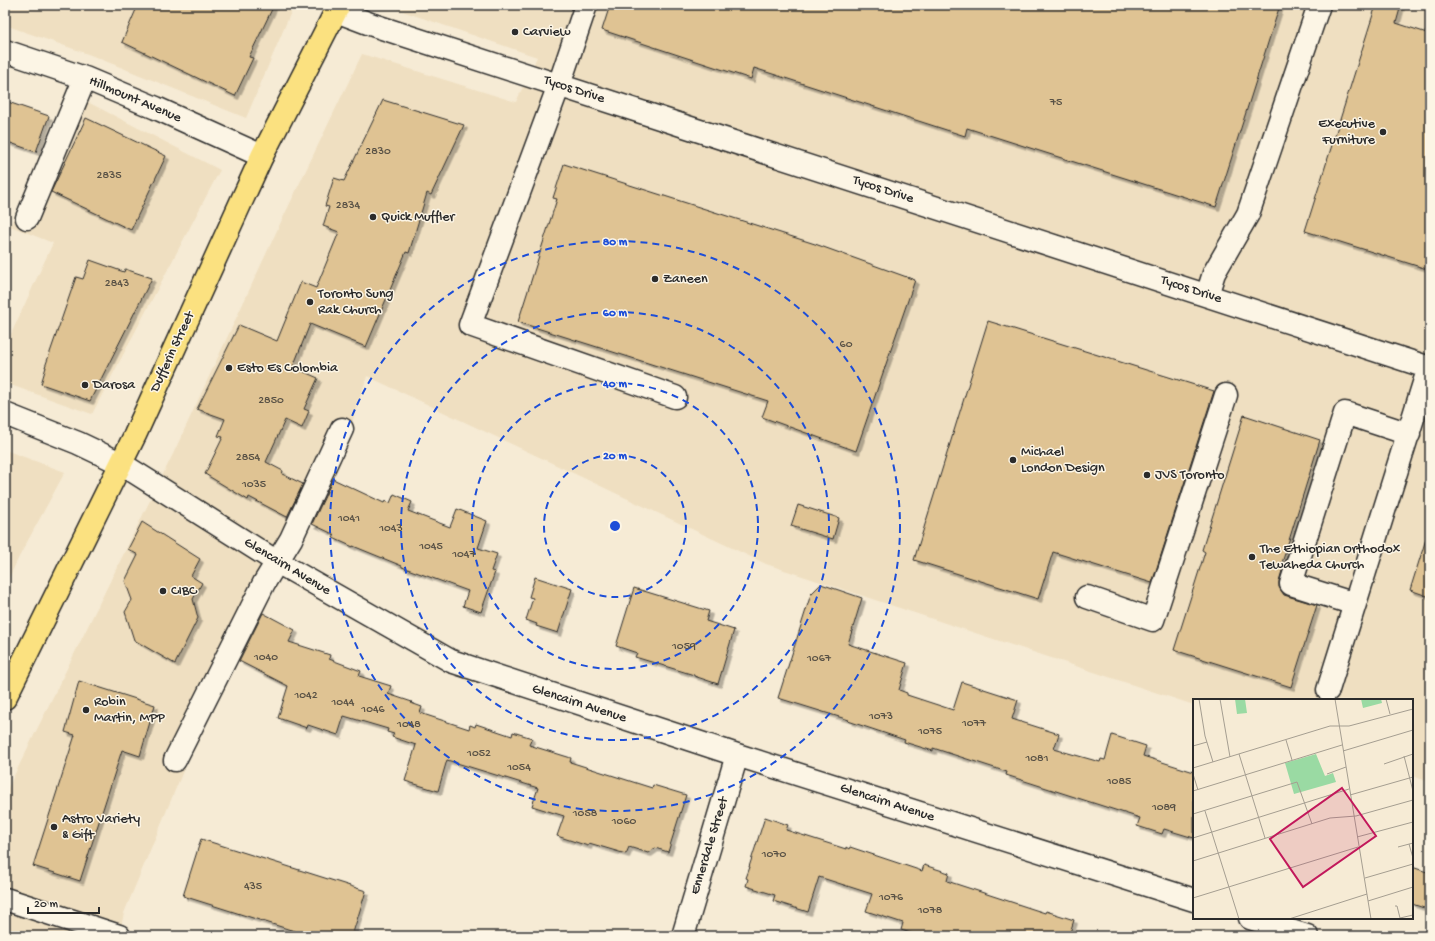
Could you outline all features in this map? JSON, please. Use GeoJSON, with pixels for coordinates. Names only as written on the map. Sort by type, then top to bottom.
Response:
{"type":"FeatureCollection","features":[{"type":"Feature","properties":{"kind":"main road","name":"Dufferin Street"},"geometry":{"type":"LineString","coordinates":[[5,698],[138,428],[262,156],[337,8]]}},
{"type":"Feature","properties":{"kind":"street"},"geometry":{"type":"LineString","coordinates":[[586,5],[559,85],[470,325],[675,397]]}},
{"type":"Feature","properties":{"kind":"street"},"geometry":{"type":"LineString","coordinates":[[1207,295],[1214,273],[1248,214],[1319,5]]}},
{"type":"Feature","properties":{"kind":"street","name":"Tycos Drive"},"geometry":{"type":"LineString","coordinates":[[337,8],[373,26],[1430,368]]}},
{"type":"Feature","properties":{"kind":"street","name":"Hillmount Avenue"},"geometry":{"type":"LineString","coordinates":[[5,51],[85,78],[262,156]]}},
{"type":"Feature","properties":{"kind":"street"},"geometry":{"type":"LineString","coordinates":[[26,218],[85,78]]}},
{"type":"Feature","properties":{"kind":"street"},"geometry":{"type":"LineString","coordinates":[[1328,690],[1430,368]]}},
{"type":"Feature","properties":{"kind":"street"},"geometry":{"type":"LineString","coordinates":[[1087,597],[1153,620],[1226,395]]}},
{"type":"Feature","properties":{"kind":"street"},"geometry":{"type":"LineString","coordinates":[[1355,604],[1291,584],[1345,413],[1409,434]]}},
{"type":"Feature","properties":{"kind":"street","name":"Glencairn Avenue"},"geometry":{"type":"LineString","coordinates":[[5,414],[78,443],[120,463],[277,562],[451,661],[737,755],[1193,900]]}},
{"type":"Feature","properties":{"kind":"street"},"geometry":{"type":"LineString","coordinates":[[175,760],[264,583],[292,539],[342,429]]}},
{"type":"Feature","properties":{"kind":"street","name":"Ennerdale Street"},"geometry":{"type":"LineString","coordinates":[[683,936],[737,755]]}},
{"type":"Feature","properties":{"kind":"street"},"geometry":{"type":"LineString","coordinates":[[5,899],[119,936]]}},
{"type":"Feature","properties":{"kind":"street"},"geometry":{"type":"LineString","coordinates":[[1253,919],[1307,936]]}},
{"type":"Feature","properties":{"kind":"shaded area"},"geometry":{"type":"Polygon","coordinates":[[[5,5],[294,5],[246,118],[88,54],[5,25],[5,5]]]}},
{"type":"Feature","properties":{"kind":"shaded area"},"geometry":{"type":"Polygon","coordinates":[[[389,5],[1430,5],[1430,782],[1413,776],[1413,699],[1193,699],[1193,705],[766,564],[367,376],[349,432],[238,639],[124,913],[119,936],[5,936],[5,794],[174,452],[280,224],[362,54],[516,102],[537,57],[390,7],[389,5]]]}},
{"type":"Feature","properties":{"kind":"shaded area"},"geometry":{"type":"Polygon","coordinates":[[[70,93],[220,170],[92,414],[5,383],[5,347],[53,243],[10,226],[70,93]]]}},
{"type":"Feature","properties":{"kind":"shaded area"},"geometry":{"type":"Polygon","coordinates":[[[5,450],[65,472],[5,586],[5,450]]]}},
{"type":"Feature","properties":{"kind":"building"},"geometry":{"type":"Polygon","coordinates":[[[138,5],[274,5],[249,57],[253,58],[235,96],[122,42],[138,5]]]}},
{"type":"Feature","properties":{"kind":"building"},"geometry":{"type":"Polygon","coordinates":[[[610,5],[1280,5],[1216,207],[967,128],[965,136],[754,68],[751,79],[602,30],[610,5]]]}},
{"type":"Feature","properties":{"kind":"building","name":"Executive Furniture"},"geometry":{"type":"Polygon","coordinates":[[[1376,5],[1401,5],[1396,23],[1430,34],[1430,270],[1305,231],[1376,5]]]}},
{"type":"Feature","properties":{"kind":"building"},"geometry":{"type":"Polygon","coordinates":[[[383,100],[464,125],[431,195],[427,193],[409,253],[406,252],[366,347],[310,324],[293,367],[318,378],[304,409],[309,411],[302,428],[285,420],[266,462],[283,471],[282,474],[303,484],[287,517],[249,497],[248,500],[205,474],[223,437],[218,436],[225,419],[197,409],[239,325],[277,341],[301,282],[316,288],[339,232],[323,226],[329,207],[325,206],[334,178],[344,181],[383,100]]]}},
{"type":"Feature","properties":{"kind":"building"},"geometry":{"type":"Polygon","coordinates":[[[5,101],[49,116],[36,152],[5,141],[5,101]]]}},
{"type":"Feature","properties":{"kind":"building"},"geometry":{"type":"Polygon","coordinates":[[[86,118],[166,156],[131,230],[51,192],[86,118]]]}},
{"type":"Feature","properties":{"kind":"building","name":"Zaneen"},"geometry":{"type":"Polygon","coordinates":[[[564,164],[815,244],[915,280],[856,451],[762,417],[768,401],[518,322],[557,199],[553,198],[564,164]]]}},
{"type":"Feature","properties":{"kind":"building"},"geometry":{"type":"Polygon","coordinates":[[[90,260],[124,272],[125,269],[152,278],[90,401],[41,384],[45,367],[76,277],[83,279],[90,260]]]}},
{"type":"Feature","properties":{"kind":"building","name":"Michael London Design"},"geometry":{"type":"Polygon","coordinates":[[[988,321],[1214,391],[1152,583],[1053,552],[1038,599],[914,560],[988,321]]]}},
{"type":"Feature","properties":{"kind":"building","name":"The Ethiopian Orthodox Tewaheda Church"},"geometry":{"type":"Polygon","coordinates":[[[1244,415],[1320,440],[1282,563],[1284,564],[1279,581],[1279,587],[1284,595],[1317,605],[1291,687],[1174,650],[1205,552],[1202,550],[1244,415]]]}},
{"type":"Feature","properties":{"kind":"building"},"geometry":{"type":"Polygon","coordinates":[[[333,479],[384,503],[385,501],[390,503],[394,494],[412,502],[408,511],[450,527],[457,509],[487,521],[478,548],[497,554],[491,571],[495,572],[481,612],[463,606],[468,591],[353,547],[333,538],[335,535],[312,524],[333,479]]]}},
{"type":"Feature","properties":{"kind":"building"},"geometry":{"type":"Polygon","coordinates":[[[798,505],[839,518],[833,539],[791,526],[798,505]]]}},
{"type":"Feature","properties":{"kind":"building","name":"CIBC"},"geometry":{"type":"Polygon","coordinates":[[[142,522],[200,559],[191,576],[202,583],[193,599],[198,618],[175,664],[134,640],[125,612],[132,600],[125,581],[138,555],[128,549],[142,522]]]}},
{"type":"Feature","properties":{"kind":"building"},"geometry":{"type":"Polygon","coordinates":[[[1426,539],[1430,540],[1430,597],[1410,590],[1426,539]]]}},
{"type":"Feature","properties":{"kind":"building"},"geometry":{"type":"Polygon","coordinates":[[[535,577],[572,589],[558,633],[536,626],[537,624],[526,620],[533,598],[529,597],[535,577]]]}},
{"type":"Feature","properties":{"kind":"building"},"geometry":{"type":"Polygon","coordinates":[[[821,584],[862,598],[848,644],[907,663],[899,690],[907,693],[907,695],[953,710],[962,682],[1018,700],[1012,719],[1059,734],[1054,749],[1100,762],[1101,759],[1105,760],[1112,735],[1146,746],[1143,756],[1193,772],[1193,838],[1164,829],[1162,834],[1137,826],[1140,818],[1006,775],[1007,772],[933,748],[933,751],[904,742],[905,740],[848,721],[849,720],[778,698],[811,594],[821,584]]]}},
{"type":"Feature","properties":{"kind":"building"},"geometry":{"type":"Polygon","coordinates":[[[634,588],[709,611],[706,621],[734,630],[718,684],[635,657],[637,653],[616,646],[634,588]]]}},
{"type":"Feature","properties":{"kind":"building"},"geometry":{"type":"Polygon","coordinates":[[[263,613],[295,630],[289,642],[330,655],[329,659],[361,671],[359,676],[391,686],[388,694],[422,707],[420,713],[469,729],[470,725],[475,727],[476,724],[512,736],[513,732],[532,738],[529,745],[571,758],[570,762],[652,788],[653,785],[686,795],[668,852],[655,848],[648,853],[629,847],[626,854],[589,843],[588,846],[557,836],[564,816],[532,806],[538,788],[447,760],[438,791],[405,781],[416,745],[392,737],[394,734],[387,732],[388,729],[344,716],[338,735],[308,725],[307,728],[278,718],[288,686],[239,661],[263,613]]]}},
{"type":"Feature","properties":{"kind":"building"},"geometry":{"type":"Polygon","coordinates":[[[79,681],[155,705],[140,756],[122,750],[80,881],[33,866],[75,735],[65,732],[79,681]]]}},
{"type":"Feature","properties":{"kind":"building"},"geometry":{"type":"Polygon","coordinates":[[[765,817],[788,825],[786,830],[846,849],[846,847],[849,849],[850,847],[922,871],[924,865],[949,873],[947,881],[1045,913],[1046,911],[1074,920],[1069,936],[921,936],[901,930],[903,923],[866,911],[872,894],[819,877],[808,912],[773,901],[775,895],[746,886],[748,879],[746,878],[749,867],[765,817]]]}},
{"type":"Feature","properties":{"kind":"building"},"geometry":{"type":"Polygon","coordinates":[[[201,839],[366,891],[352,936],[310,936],[183,896],[201,839]]]}},
{"type":"Feature","properties":{"kind":"building"},"geometry":{"type":"Polygon","coordinates":[[[1413,867],[1430,873],[1430,910],[1413,904],[1413,867]]]}},
{"type":"Feature","properties":{"kind":"place","name":"Carview"},"geometry":{"type":"Point","coordinates":[515,32]}},
{"type":"Feature","properties":{"kind":"place","name":"Executive Furniture"},"geometry":{"type":"Point","coordinates":[1383,132]}},
{"type":"Feature","properties":{"kind":"place","name":"Quick Muffler"},"geometry":{"type":"Point","coordinates":[373,217]}},
{"type":"Feature","properties":{"kind":"place","name":"Zaneen"},"geometry":{"type":"Point","coordinates":[655,279]}},
{"type":"Feature","properties":{"kind":"place","name":"Toronto Sung Rak Church"},"geometry":{"type":"Point","coordinates":[310,302]}},
{"type":"Feature","properties":{"kind":"place","name":"Esto Es Colombia"},"geometry":{"type":"Point","coordinates":[229,368]}},
{"type":"Feature","properties":{"kind":"place","name":"Darosa"},"geometry":{"type":"Point","coordinates":[85,385]}},
{"type":"Feature","properties":{"kind":"place","name":"Michael London Design"},"geometry":{"type":"Point","coordinates":[1013,460]}},
{"type":"Feature","properties":{"kind":"place","name":"JVS Toronto"},"geometry":{"type":"Point","coordinates":[1147,475]}},
{"type":"Feature","properties":{"kind":"place","name":"The Ethiopian Orthodox Tewaheda Church"},"geometry":{"type":"Point","coordinates":[1252,557]}},
{"type":"Feature","properties":{"kind":"place","name":"CIBC"},"geometry":{"type":"Point","coordinates":[163,591]}},
{"type":"Feature","properties":{"kind":"place","name":"Robin Martin, MPP"},"geometry":{"type":"Point","coordinates":[86,710]}},
{"type":"Feature","properties":{"kind":"place","name":"Astro Variety & Gift"},"geometry":{"type":"Point","coordinates":[54,827]}}]}
